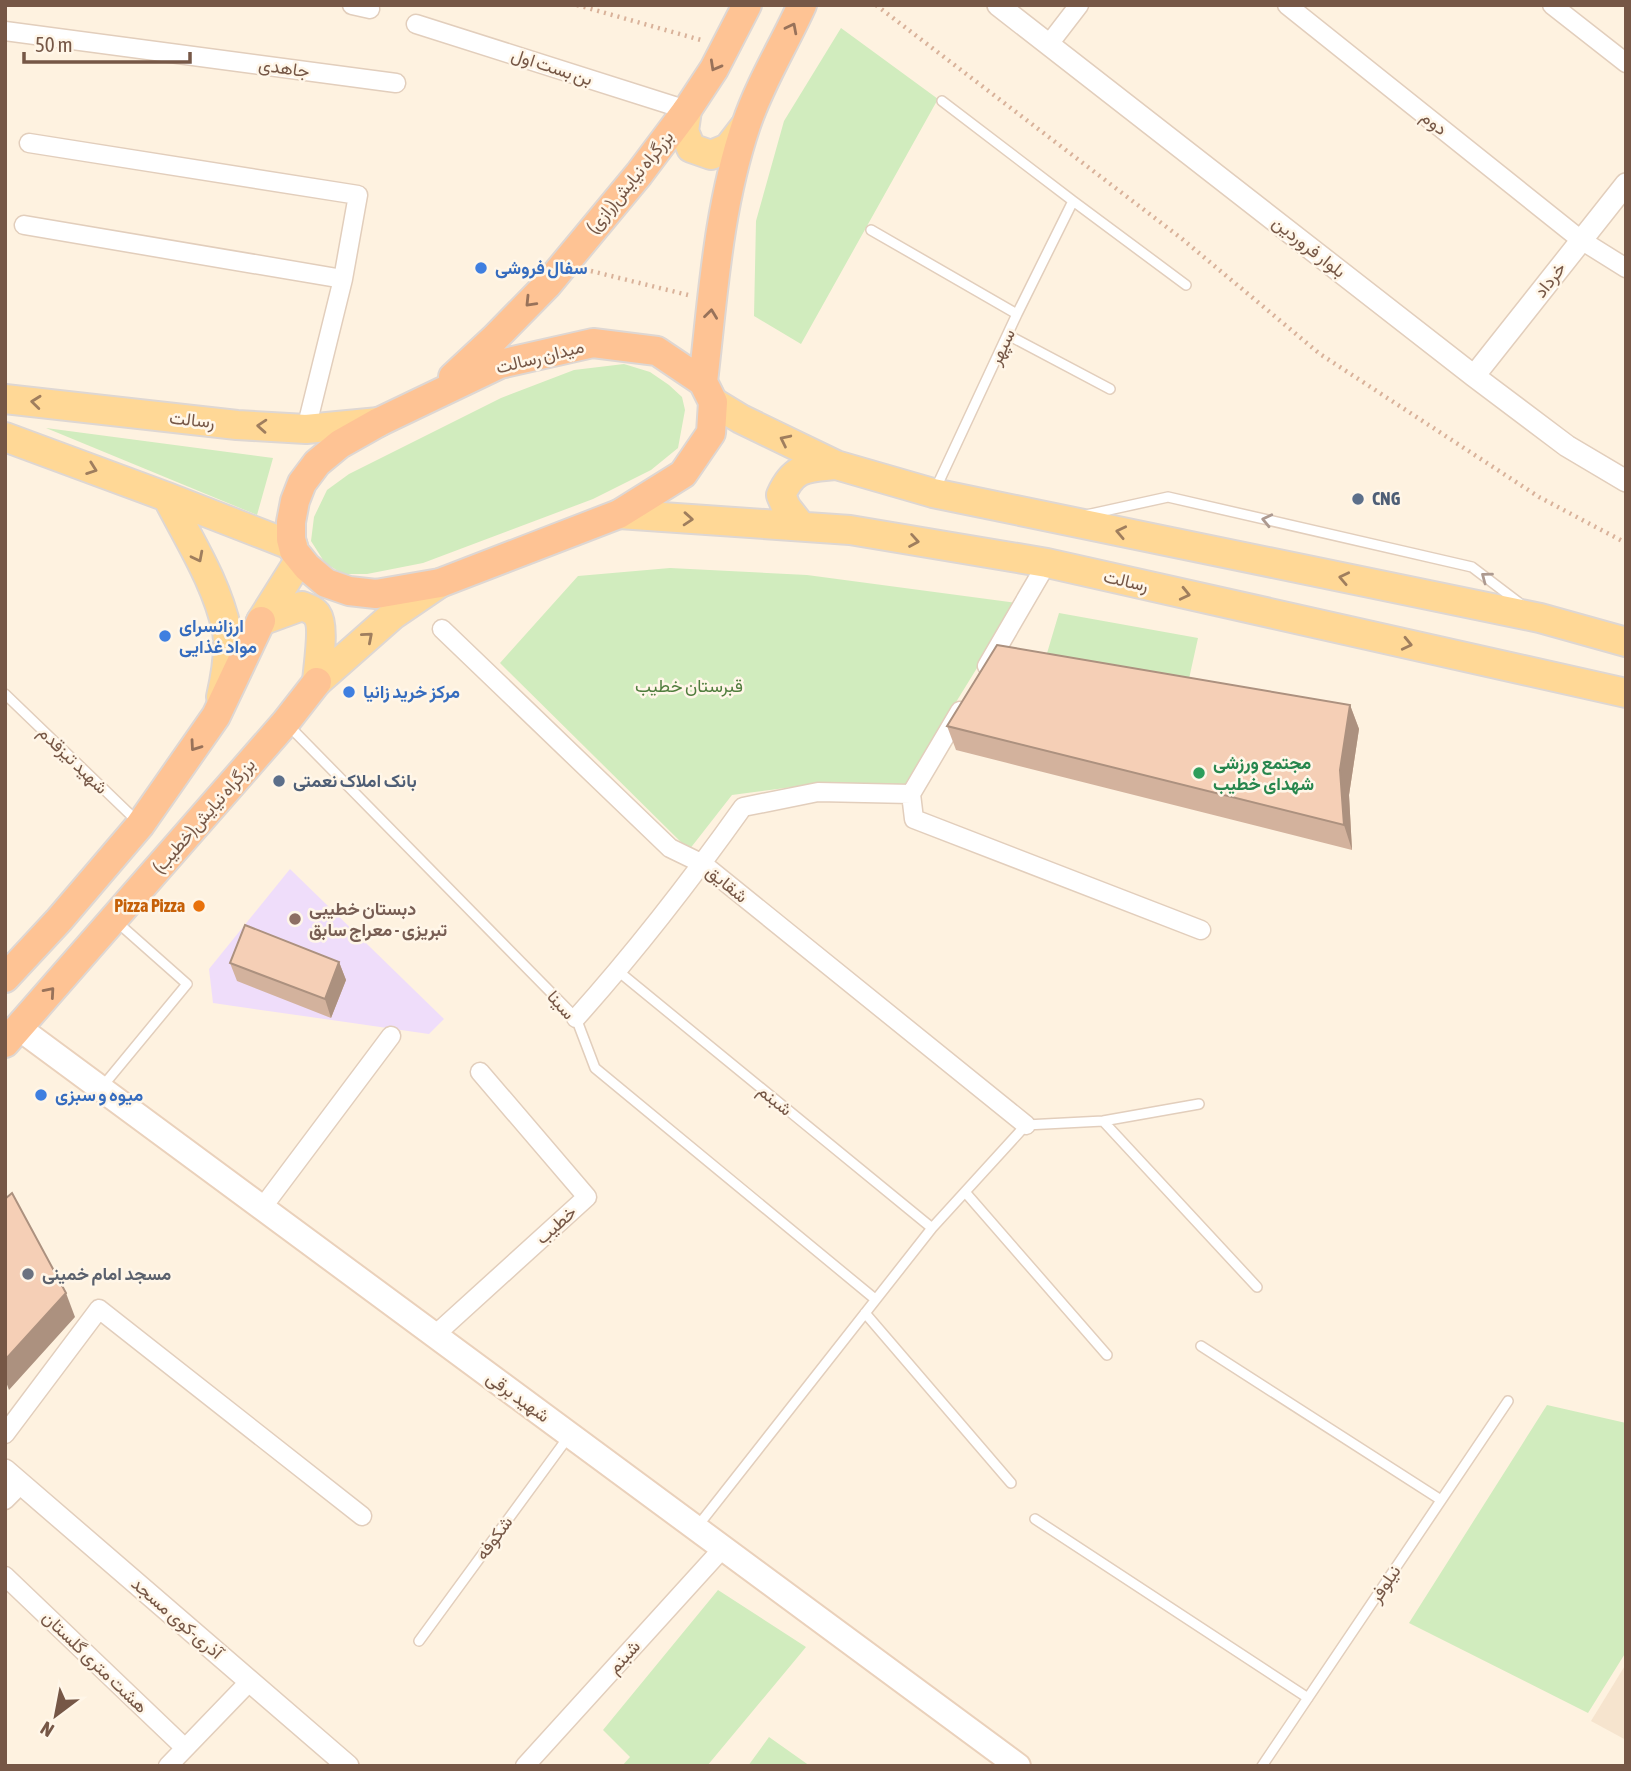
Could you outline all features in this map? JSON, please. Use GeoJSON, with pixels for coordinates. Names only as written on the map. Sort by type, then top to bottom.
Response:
{"type":"FeatureCollection","features":[{"type":"Feature","properties":{"kind":"highway","name":"بزرگراه نیایش(رازی)"},"geometry":{"type":"LineString","coordinates":[[429,399],[547,285],[639,174],[714,69],[747,5]]}},
{"type":"Feature","properties":{"kind":"highway"},"geometry":{"type":"LineString","coordinates":[[296,552],[307,567],[326,583],[349,591],[376,594],[440,583],[619,514],[683,474],[711,433],[708,392],[713,298],[724,205],[745,126],[760,88],[803,5]]}},
{"type":"Feature","properties":{"kind":"highway","name":"میدان رسالت"},"geometry":{"type":"LineString","coordinates":[[296,552],[291,539],[295,501],[302,484],[317,463],[340,444],[379,422],[500,364],[593,344],[657,351],[708,392]]}},
{"type":"Feature","properties":{"kind":"highway"},"geometry":{"type":"LineString","coordinates":[[5,978],[59,920],[140,825],[216,716],[261,621]]}},
{"type":"Feature","properties":{"kind":"highway","name":"بزرگراه نیایش(خطیب)"},"geometry":{"type":"LineString","coordinates":[[12,1035],[285,723],[317,682]]}},
{"type":"Feature","properties":{"kind":"main road"},"geometry":{"type":"LineString","coordinates":[[687,110],[684,131],[691,148],[711,155],[728,148],[745,126]]}},
{"type":"Feature","properties":{"kind":"main road"},"geometry":{"type":"LineString","coordinates":[[708,392],[741,419],[836,465],[933,492],[1540,618],[1626,642]]}},
{"type":"Feature","properties":{"kind":"main road","name":"رسالت"},"geometry":{"type":"LineString","coordinates":[[5,399],[237,425],[306,429],[379,422]]}},
{"type":"Feature","properties":{"kind":"main road"},"geometry":{"type":"LineString","coordinates":[[5,437],[167,496],[296,552],[261,621]]}},
{"type":"Feature","properties":{"kind":"main road"},"geometry":{"type":"LineString","coordinates":[[801,526],[786,507],[781,495],[788,481],[805,468],[836,465]]}},
{"type":"Feature","properties":{"kind":"main road"},"geometry":{"type":"LineString","coordinates":[[167,496],[213,586],[227,634],[226,677],[216,716]]}},
{"type":"Feature","properties":{"kind":"main road","name":"رسالت"},"geometry":{"type":"LineString","coordinates":[[619,514],[850,530],[1047,563],[1626,693]]}},
{"type":"Feature","properties":{"kind":"main road"},"geometry":{"type":"LineString","coordinates":[[317,682],[393,615],[440,583]]}},
{"type":"Feature","properties":{"kind":"main road"},"geometry":{"type":"LineString","coordinates":[[261,621],[302,606],[318,615],[320,626],[317,682]]}},
{"type":"Feature","properties":{"kind":"main road","name":"شهید برقی"},"geometry":{"type":"LineString","coordinates":[[12,1035],[100,1088],[1018,1766]]}},
{"type":"Feature","properties":{"kind":"street"},"geometry":{"type":"LineString","coordinates":[[352,5],[370,9]]}},
{"type":"Feature","properties":{"kind":"street","name":"بلوار فروردین"},"geometry":{"type":"LineString","coordinates":[[998,5],[1474,376],[1567,446],[1626,481]]}},
{"type":"Feature","properties":{"kind":"street"},"geometry":{"type":"LineString","coordinates":[[1049,44],[1079,5]]}},
{"type":"Feature","properties":{"kind":"street","name":"دوم"},"geometry":{"type":"LineString","coordinates":[[1287,5],[1581,240],[1626,268]]}},
{"type":"Feature","properties":{"kind":"street"},"geometry":{"type":"LineString","coordinates":[[1552,5],[1626,63]]}},
{"type":"Feature","properties":{"kind":"street","name":"بن بست اول"},"geometry":{"type":"LineString","coordinates":[[416,24],[687,110]]}},
{"type":"Feature","properties":{"kind":"street","name":"جاهدی"},"geometry":{"type":"LineString","coordinates":[[5,31],[396,83]]}},
{"type":"Feature","properties":{"kind":"street"},"geometry":{"type":"LineString","coordinates":[[29,143],[358,195],[342,279],[306,429]]}},
{"type":"Feature","properties":{"kind":"street","name":"خرداد"},"geometry":{"type":"LineString","coordinates":[[1474,376],[1626,184]]}},
{"type":"Feature","properties":{"kind":"street"},"geometry":{"type":"LineString","coordinates":[[24,225],[342,279]]}},
{"type":"Feature","properties":{"kind":"street"},"geometry":{"type":"LineString","coordinates":[[979,679],[1047,563]]}},
{"type":"Feature","properties":{"kind":"street","name":"شقایق"},"geometry":{"type":"LineString","coordinates":[[442,629],[670,848],[703,864],[1026,1125]]}},
{"type":"Feature","properties":{"kind":"street"},"geometry":{"type":"LineString","coordinates":[[966,702],[911,794],[914,819],[1201,930]]}},
{"type":"Feature","properties":{"kind":"street"},"geometry":{"type":"LineString","coordinates":[[576,1018],[618,971],[703,864],[743,807],[818,792],[911,794]]}},
{"type":"Feature","properties":{"kind":"street"},"geometry":{"type":"LineString","coordinates":[[262,1208],[391,1037]]}},
{"type":"Feature","properties":{"kind":"street","name":"خطیب"},"geometry":{"type":"LineString","coordinates":[[435,1335],[587,1197],[480,1072]]}},
{"type":"Feature","properties":{"kind":"street"},"geometry":{"type":"LineString","coordinates":[[5,1434],[99,1309],[362,1516]]}},
{"type":"Feature","properties":{"kind":"street"},"geometry":{"type":"LineString","coordinates":[[5,1500],[13,1477]]}},
{"type":"Feature","properties":{"kind":"street","name":"آذری-کوی مسجد"},"geometry":{"type":"LineString","coordinates":[[13,1477],[348,1766]]}},
{"type":"Feature","properties":{"kind":"street","name":"شبنم"},"geometry":{"type":"LineString","coordinates":[[525,1766],[723,1548]]}},
{"type":"Feature","properties":{"kind":"street","name":"هشت متری گلستان"},"geometry":{"type":"LineString","coordinates":[[5,1576],[185,1748]]}},
{"type":"Feature","properties":{"kind":"street"},"geometry":{"type":"LineString","coordinates":[[168,1766],[250,1681]]}},
{"type":"Feature","properties":{"kind":"lane"},"geometry":{"type":"LineString","coordinates":[[942,101],[1186,285]]}},
{"type":"Feature","properties":{"kind":"lane","name":"سپهر"},"geometry":{"type":"LineString","coordinates":[[933,492],[1073,201]]}},
{"type":"Feature","properties":{"kind":"lane"},"geometry":{"type":"LineString","coordinates":[[871,230],[1017,314]]}},
{"type":"Feature","properties":{"kind":"lane"},"geometry":{"type":"LineString","coordinates":[[1008,335],[1110,389]]}},
{"type":"Feature","properties":{"kind":"lane"},"geometry":{"type":"LineString","coordinates":[[1063,520],[1168,497],[1472,567],[1540,618]]}},
{"type":"Feature","properties":{"kind":"lane","name":"شهید تیزقدم"},"geometry":{"type":"LineString","coordinates":[[5,694],[140,825]]}},
{"type":"Feature","properties":{"kind":"lane","name":"سینا"},"geometry":{"type":"LineString","coordinates":[[285,723],[576,1018],[595,1068],[875,1299]]}},
{"type":"Feature","properties":{"kind":"lane"},"geometry":{"type":"LineString","coordinates":[[100,1088],[187,984],[115,919]]}},
{"type":"Feature","properties":{"kind":"lane","name":"شبنم"},"geometry":{"type":"LineString","coordinates":[[618,971],[932,1228]]}},
{"type":"Feature","properties":{"kind":"lane"},"geometry":{"type":"LineString","coordinates":[[696,1528],[932,1228],[1026,1125],[1103,1121],[1199,1104]]}},
{"type":"Feature","properties":{"kind":"lane"},"geometry":{"type":"LineString","coordinates":[[1103,1121],[1257,1287]]}},
{"type":"Feature","properties":{"kind":"lane"},"geometry":{"type":"LineString","coordinates":[[965,1192],[1107,1355]]}},
{"type":"Feature","properties":{"kind":"lane"},"geometry":{"type":"LineString","coordinates":[[865,1313],[1011,1483]]}},
{"type":"Feature","properties":{"kind":"lane"},"geometry":{"type":"LineString","coordinates":[[1201,1346],[1441,1500]]}},
{"type":"Feature","properties":{"kind":"lane","name":"نیلوفر"},"geometry":{"type":"LineString","coordinates":[[1262,1766],[1508,1401]]}},
{"type":"Feature","properties":{"kind":"lane","name":"شکوفه"},"geometry":{"type":"LineString","coordinates":[[419,1641],[570,1435]]}},
{"type":"Feature","properties":{"kind":"lane"},"geometry":{"type":"LineString","coordinates":[[1035,1519],[1308,1698]]}},
{"type":"Feature","properties":{"kind":"path"},"geometry":{"type":"LineString","coordinates":[[578,5],[726,47]]}},
{"type":"Feature","properties":{"kind":"path"},"geometry":{"type":"LineString","coordinates":[[876,5],[1181,238],[1320,354],[1539,497],[1626,543]]}},
{"type":"Feature","properties":{"kind":"path"},"geometry":{"type":"LineString","coordinates":[[570,257],[580,268],[687,295],[713,298]]}},
{"type":"Feature","properties":{"kind":"shaded area","name":"دبستان خطیبی تبریزی - معراج سابق"},"geometry":{"type":"Polygon","coordinates":[[[290,869],[444,1019],[429,1034],[213,1003],[209,969],[290,869]]]}},
{"type":"Feature","properties":{"kind":"shaded area"},"geometry":{"type":"Polygon","coordinates":[[[1626,1664],[1626,1740],[1591,1721],[1626,1664]]]}},
{"type":"Feature","properties":{"kind":"green space"},"geometry":{"type":"Polygon","coordinates":[[[841,28],[938,99],[801,344],[754,316],[756,221],[784,121],[841,28]]]}},
{"type":"Feature","properties":{"kind":"green space"},"geometry":{"type":"Polygon","coordinates":[[[624,364],[650,372],[682,397],[685,410],[678,448],[651,470],[593,499],[423,563],[367,574],[343,574],[325,563],[311,541],[314,517],[327,490],[349,474],[501,398],[574,370],[624,364]]]}},
{"type":"Feature","properties":{"kind":"green space"},"geometry":{"type":"Polygon","coordinates":[[[46,428],[273,458],[257,515],[46,428]]]}},
{"type":"Feature","properties":{"kind":"green space","name":"قبرستان خطیب"},"geometry":{"type":"Polygon","coordinates":[[[670,568],[807,575],[1017,603],[905,785],[816,784],[732,795],[689,850],[500,663],[578,576],[670,568]]]}},
{"type":"Feature","properties":{"kind":"green space"},"geometry":{"type":"Polygon","coordinates":[[[1059,613],[1198,638],[1185,697],[1042,670],[1059,613]]]}},
{"type":"Feature","properties":{"kind":"green space"},"geometry":{"type":"Polygon","coordinates":[[[1547,1405],[1626,1423],[1626,1652],[1588,1713],[1409,1623],[1547,1405]]]}},
{"type":"Feature","properties":{"kind":"green space"},"geometry":{"type":"Polygon","coordinates":[[[718,1590],[806,1647],[707,1766],[622,1766],[630,1757],[603,1730],[718,1590]]]}},
{"type":"Feature","properties":{"kind":"green space"},"geometry":{"type":"Polygon","coordinates":[[[769,1737],[810,1766],[748,1766],[769,1737]]]}},
{"type":"Feature","properties":{"kind":"building","name":"مجتمع ورزشی شهدای خطیب"},"geometry":{"type":"Polygon","coordinates":[[[997,645],[1350,705],[1340,770],[1344,825],[947,726],[997,645]]]}},
{"type":"Feature","properties":{"kind":"building"},"geometry":{"type":"Polygon","coordinates":[[[245,925],[339,962],[325,999],[230,963],[245,925]]]}},
{"type":"Feature","properties":{"kind":"building","name":"مسجد امام خمینی"},"geometry":{"type":"Polygon","coordinates":[[[12,1193],[66,1293],[5,1360],[5,1199],[12,1193]]]}},
{"type":"Feature","properties":{"kind":"place","name":"سفال فروشی"},"geometry":{"type":"Point","coordinates":[481,268]}},
{"type":"Feature","properties":{"kind":"place","name":"CNG"},"geometry":{"type":"Point","coordinates":[1358,499]}},
{"type":"Feature","properties":{"kind":"place","name":"ارزانسرای مواد غذایی"},"geometry":{"type":"Point","coordinates":[165,636]}},
{"type":"Feature","properties":{"kind":"place","name":"مرکز خرید زانیا"},"geometry":{"type":"Point","coordinates":[349,692]}},
{"type":"Feature","properties":{"kind":"place","name":"مجتمع ورزشی شهدای خطیب"},"geometry":{"type":"Point","coordinates":[1199,773]}},
{"type":"Feature","properties":{"kind":"place","name":"بانک املاک نعمتی"},"geometry":{"type":"Point","coordinates":[279,781]}},
{"type":"Feature","properties":{"kind":"place","name":"Pizza Pizza"},"geometry":{"type":"Point","coordinates":[199,906]}},
{"type":"Feature","properties":{"kind":"place","name":"دبستان خطیبی تبریزی - معراج سابق"},"geometry":{"type":"Point","coordinates":[295,919]}},
{"type":"Feature","properties":{"kind":"place","name":"میوه و سبزی"},"geometry":{"type":"Point","coordinates":[41,1095]}},
{"type":"Feature","properties":{"kind":"place","name":"مسجد امام خمینی"},"geometry":{"type":"Point","coordinates":[28,1274]}}]}
